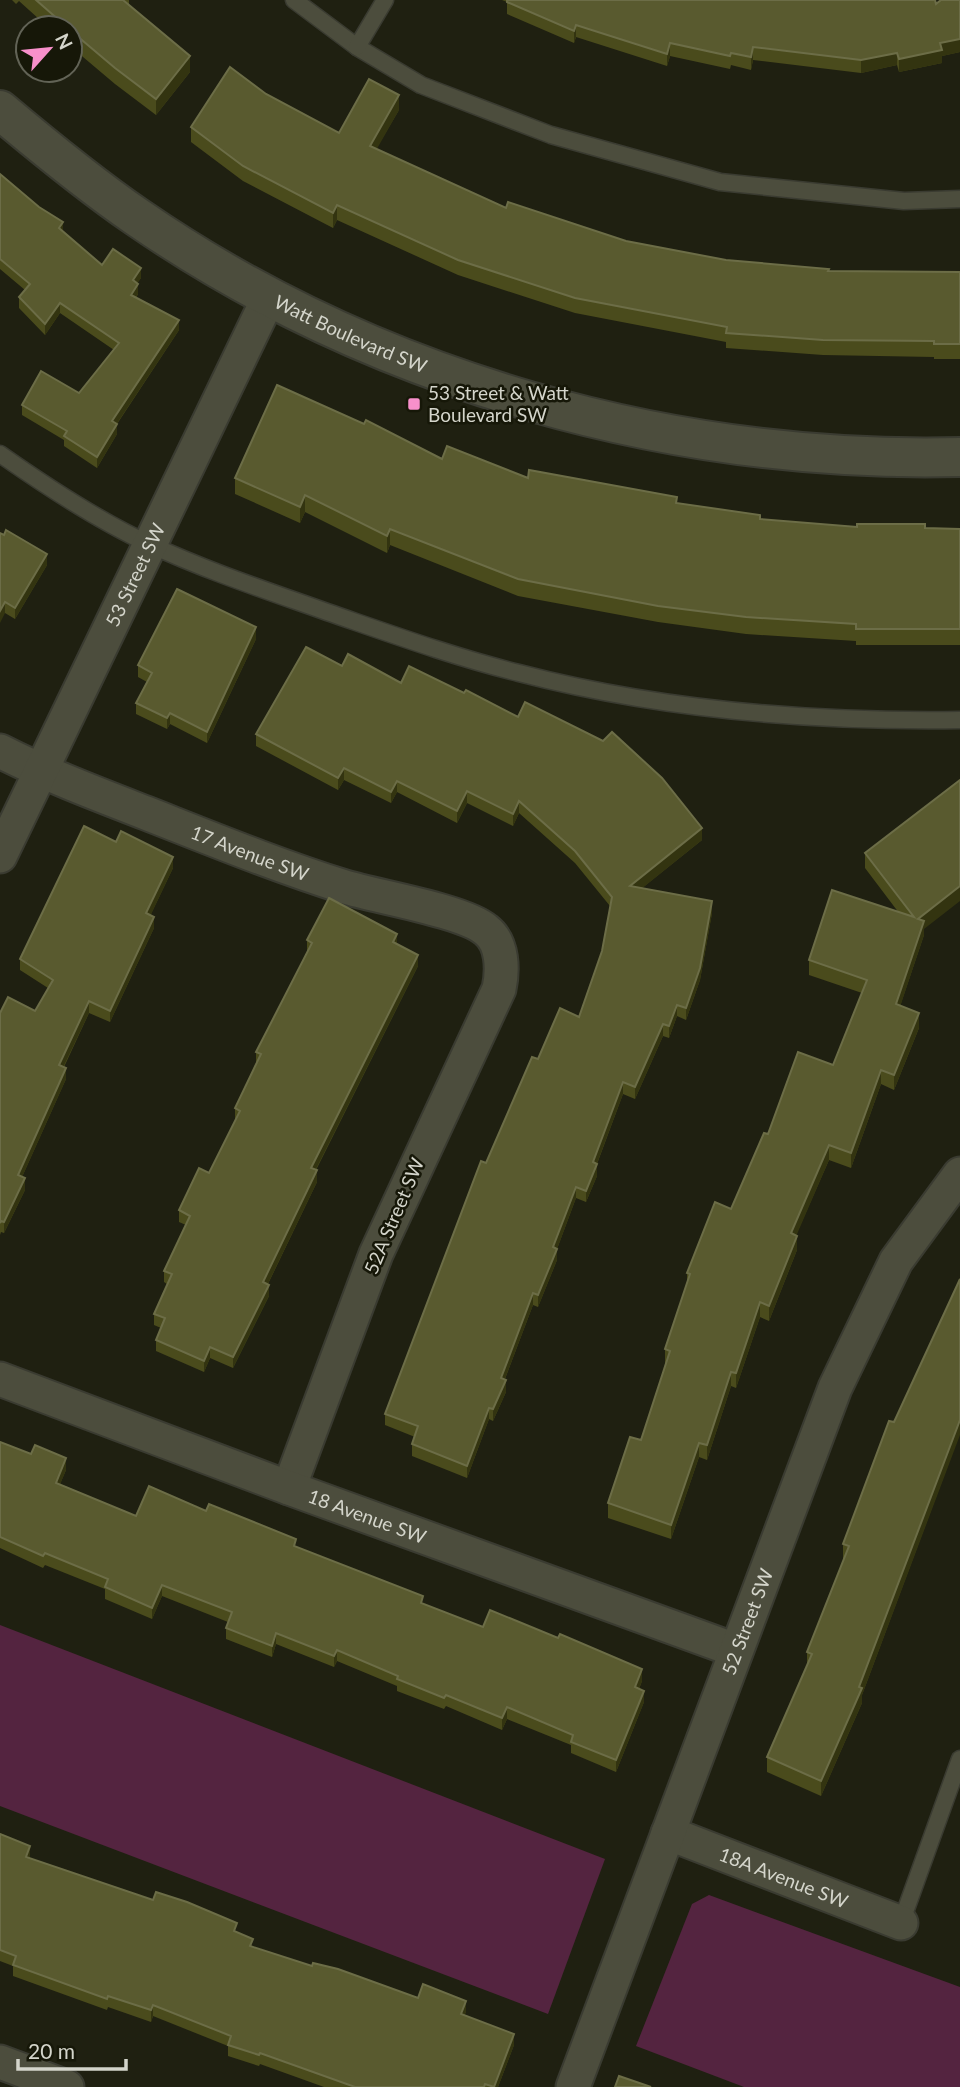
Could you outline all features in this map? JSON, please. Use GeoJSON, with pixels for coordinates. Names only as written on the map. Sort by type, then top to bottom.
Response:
{"type":"FeatureCollection","features":[{"type":"Feature","properties":{"kind":"street","name":"Watt Boulevard SW"},"geometry":{"type":"LineString","coordinates":[[0,110],[76,174],[139,219],[270,295],[440,372],[606,422],[778,449],[869,456],[960,457]]}},
{"type":"Feature","properties":{"kind":"street","name":"53 Street SW"},"geometry":{"type":"LineString","coordinates":[[0,856],[270,295]]}},
{"type":"Feature","properties":{"kind":"street","name":"17 Avenue SW"},"geometry":{"type":"LineString","coordinates":[[0,751],[40,771],[191,831],[343,886],[462,917],[489,932],[497,947]]}},
{"type":"Feature","properties":{"kind":"street","name":"52A Street SW"},"geometry":{"type":"LineString","coordinates":[[289,1489],[376,1254],[499,989],[502,963],[497,947]]}},
{"type":"Feature","properties":{"kind":"street","name":"52 Street SW"},"geometry":{"type":"LineString","coordinates":[[573,2087],[835,1388],[896,1261],[960,1174]]}},
{"type":"Feature","properties":{"kind":"street","name":"18 Avenue SW"},"geometry":{"type":"LineString","coordinates":[[0,1379],[289,1489],[735,1650]]}},
{"type":"Feature","properties":{"kind":"street","name":"18A Avenue SW"},"geometry":{"type":"LineString","coordinates":[[668,1833],[901,1923]]}},
{"type":"Feature","properties":{"kind":"street"},"geometry":{"type":"LineString","coordinates":[[0,2062],[67,2087]]}},
{"type":"Feature","properties":{"kind":"lane"},"geometry":{"type":"LineString","coordinates":[[294,0],[357,47],[421,85],[551,135],[720,182],[904,201],[960,199]]}},
{"type":"Feature","properties":{"kind":"lane"},"geometry":{"type":"LineString","coordinates":[[357,47],[385,0]]}},
{"type":"Feature","properties":{"kind":"lane"},"geometry":{"type":"LineString","coordinates":[[0,454],[42,483],[148,544],[246,584],[430,649],[521,674],[650,699],[768,713],[902,721],[960,720]]}},
{"type":"Feature","properties":{"kind":"lane"},"geometry":{"type":"LineString","coordinates":[[901,1923],[960,1759]]}},
{"type":"Feature","properties":{"kind":"shaded area"},"geometry":{"type":"Polygon","coordinates":[[[0,1625],[605,1859],[548,2014],[0,1806],[0,1625]]]}},
{"type":"Feature","properties":{"kind":"shaded area"},"geometry":{"type":"Polygon","coordinates":[[[709,1895],[960,1987],[960,2087],[744,2087],[636,2046],[692,1904],[709,1895]]]}},
{"type":"Feature","properties":{"kind":"building"},"geometry":{"type":"Polygon","coordinates":[[[36,0],[123,0],[190,56],[156,99],[84,42],[84,14],[52,14],[36,0]]]}},
{"type":"Feature","properties":{"kind":"building"},"geometry":{"type":"Polygon","coordinates":[[[507,0],[935,0],[936,4],[941,0],[960,0],[960,39],[940,43],[942,50],[899,59],[897,53],[861,60],[753,47],[751,57],[731,53],[730,56],[670,43],[667,54],[576,25],[574,31],[507,0]]]}},
{"type":"Feature","properties":{"kind":"building"},"geometry":{"type":"Polygon","coordinates":[[[230,67],[266,94],[339,133],[369,79],[399,95],[370,146],[506,208],[508,202],[626,241],[726,260],[829,269],[828,271],[960,272],[960,344],[934,344],[934,341],[823,340],[726,333],[727,327],[575,298],[458,260],[337,205],[333,213],[243,166],[191,127],[230,67]]]}},
{"type":"Feature","properties":{"kind":"building"},"geometry":{"type":"Polygon","coordinates":[[[0,174],[39,207],[63,222],[59,228],[102,265],[113,249],[141,268],[133,280],[138,284],[131,295],[179,320],[112,421],[117,424],[97,457],[64,436],[67,431],[22,405],[41,371],[79,393],[119,343],[60,303],[45,324],[19,297],[30,284],[0,259],[0,174]]]}},
{"type":"Feature","properties":{"kind":"building"},"geometry":{"type":"Polygon","coordinates":[[[277,385],[364,424],[366,420],[442,459],[447,446],[528,478],[529,470],[677,497],[676,503],[760,515],[760,519],[857,527],[857,524],[925,524],[925,528],[960,529],[960,629],[856,629],[856,624],[746,617],[658,606],[518,579],[390,529],[387,536],[305,495],[300,507],[235,478],[277,385]]]}},
{"type":"Feature","properties":{"kind":"building"},"geometry":{"type":"Polygon","coordinates":[[[6,530],[47,554],[15,608],[5,602],[0,611],[0,533],[4,535],[6,530]]]}},
{"type":"Feature","properties":{"kind":"building"},"geometry":{"type":"Polygon","coordinates":[[[177,589],[256,627],[207,732],[170,713],[167,718],[136,703],[152,673],[138,665],[177,589]]]}},
{"type":"Feature","properties":{"kind":"building"},"geometry":{"type":"Polygon","coordinates":[[[306,647],[342,666],[348,654],[401,683],[409,666],[464,693],[466,690],[518,717],[525,702],[603,741],[612,732],[662,778],[702,828],[630,886],[712,901],[700,968],[686,1008],[677,1005],[669,1026],[663,1024],[635,1087],[623,1082],[593,1162],[597,1164],[586,1191],[576,1187],[553,1247],[557,1249],[538,1295],[533,1293],[501,1378],[506,1380],[493,1409],[489,1408],[467,1466],[412,1444],[418,1426],[385,1414],[481,1161],[486,1163],[532,1057],[538,1059],[560,1008],[579,1017],[602,951],[612,897],[575,851],[519,801],[513,814],[467,791],[457,811],[397,781],[391,792],[344,768],[338,778],[256,734],[306,647]]]}},
{"type":"Feature","properties":{"kind":"building"},"geometry":{"type":"Polygon","coordinates":[[[960,780],[960,886],[918,919],[924,921],[896,1004],[919,1013],[894,1075],[881,1070],[851,1153],[829,1145],[791,1233],[797,1236],[769,1306],[760,1302],[736,1373],[731,1372],[707,1445],[699,1443],[671,1525],[608,1503],[630,1437],[641,1440],[670,1351],[665,1349],[690,1274],[687,1273],[715,1202],[731,1209],[764,1133],[768,1134],[798,1052],[833,1065],[867,980],[809,960],[832,890],[914,917],[865,853],[960,780]]]}},
{"type":"Feature","properties":{"kind":"building"},"geometry":{"type":"Polygon","coordinates":[[[84,826],[116,842],[121,831],[173,857],[146,913],[154,917],[110,1011],[89,1001],[59,1065],[66,1068],[18,1175],[25,1178],[4,1222],[0,1223],[0,1013],[8,997],[35,1011],[53,980],[20,959],[84,826]]]}},
{"type":"Feature","properties":{"kind":"building"},"geometry":{"type":"Polygon","coordinates":[[[329,898],[397,934],[393,942],[418,955],[311,1168],[317,1170],[263,1282],[269,1285],[233,1357],[210,1347],[204,1361],[156,1340],[165,1318],[154,1314],[172,1274],[164,1271],[190,1216],[179,1210],[199,1168],[209,1173],[240,1111],[235,1108],[261,1054],[256,1052],[312,943],[307,940],[329,898]]]}},
{"type":"Feature","properties":{"kind":"building"},"geometry":{"type":"Polygon","coordinates":[[[960,1279],[960,1420],[859,1687],[862,1688],[821,1781],[767,1757],[812,1654],[807,1652],[849,1546],[843,1544],[889,1421],[894,1422],[960,1279]]]}},
{"type":"Feature","properties":{"kind":"building"},"geometry":{"type":"Polygon","coordinates":[[[0,1442],[31,1454],[35,1445],[66,1458],[56,1483],[136,1516],[149,1486],[206,1511],[209,1504],[296,1539],[294,1546],[423,1596],[421,1603],[483,1627],[490,1610],[558,1638],[560,1634],[642,1669],[635,1687],[644,1691],[616,1760],[571,1742],[573,1735],[507,1707],[502,1718],[397,1679],[398,1676],[337,1650],[334,1656],[276,1633],[272,1646],[226,1628],[232,1612],[162,1585],[152,1608],[105,1587],[108,1579],[45,1553],[43,1556],[0,1537],[0,1442]]]}},
{"type":"Feature","properties":{"kind":"building"},"geometry":{"type":"Polygon","coordinates":[[[0,1834],[30,1846],[26,1857],[153,1900],[156,1892],[237,1923],[234,1931],[253,1939],[250,1946],[312,1966],[313,1963],[338,1969],[418,1998],[423,1984],[466,2001],[461,2014],[514,2034],[494,2087],[485,2084],[484,2087],[355,2087],[260,2053],[259,2055],[228,2045],[231,2036],[153,2005],[151,2010],[108,1996],[107,1999],[13,1965],[16,1956],[0,1950],[0,1834]]]}},
{"type":"Feature","properties":{"kind":"building"},"geometry":{"type":"Polygon","coordinates":[[[619,2076],[651,2087],[615,2087],[619,2076]]]}},
{"type":"Feature","properties":{"kind":"place","name":"53 Street & Watt Boulevard SW"},"geometry":{"type":"Point","coordinates":[414,404]}}]}
